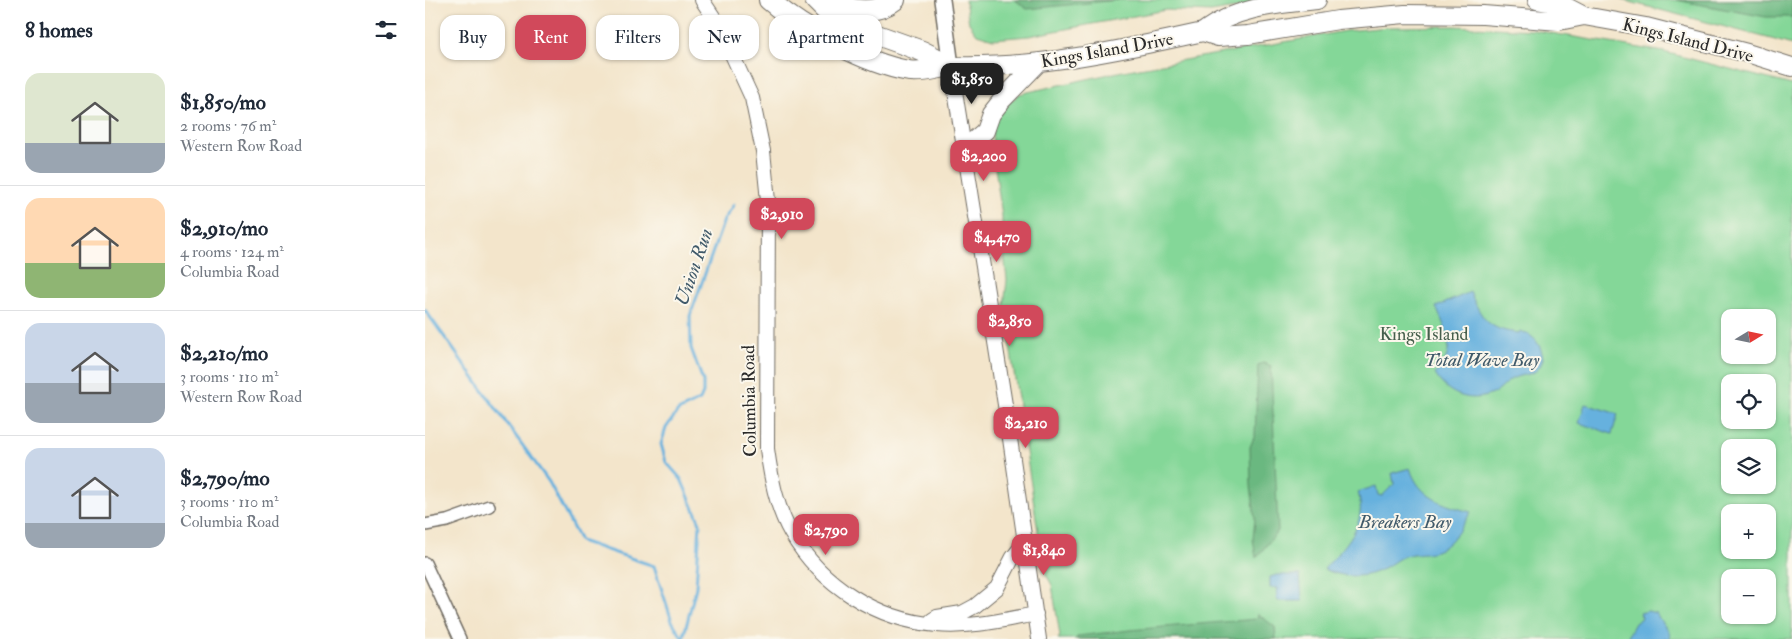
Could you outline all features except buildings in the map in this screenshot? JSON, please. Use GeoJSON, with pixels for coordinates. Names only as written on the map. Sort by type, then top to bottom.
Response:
{"type":"FeatureCollection","features":[{"type":"Feature","properties":{"kind":"highway"},"geometry":{"type":"LineString","coordinates":[[769,0],[813,31],[868,58],[909,71],[927,71],[951,66]]}},
{"type":"Feature","properties":{"kind":"highway"},"geometry":{"type":"LineString","coordinates":[[816,1],[851,10],[865,10],[879,8],[895,0]]}},
{"type":"Feature","properties":{"kind":"highway"},"geometry":{"type":"LineString","coordinates":[[816,1],[826,11],[866,32],[922,51],[951,66]]}},
{"type":"Feature","properties":{"kind":"main road"},"geometry":{"type":"LineString","coordinates":[[942,0],[951,66]]}},
{"type":"Feature","properties":{"kind":"main road","name":"Kings Island Drive"},"geometry":{"type":"LineString","coordinates":[[951,66],[987,67],[1039,62],[1168,40],[1203,32],[1214,23],[1244,11],[1317,0]]}},
{"type":"Feature","properties":{"kind":"main road","name":"Kings Island Drive"},"geometry":{"type":"LineString","coordinates":[[1537,0],[1561,4],[1584,16],[1646,27],[1747,53],[1792,67]]}},
{"type":"Feature","properties":{"kind":"main road","name":"Kings Island Drive"},"geometry":{"type":"LineString","coordinates":[[1203,32],[1218,37],[1248,35],[1338,20],[1405,14],[1491,15],[1559,21],[1584,16]]}},
{"type":"Feature","properties":{"kind":"main road"},"geometry":{"type":"LineString","coordinates":[[964,149],[985,131],[991,114],[1039,62]]}},
{"type":"Feature","properties":{"kind":"street","name":"Columbia Road"},"geometry":{"type":"LineString","coordinates":[[702,0],[718,24],[752,98],[763,150],[768,201],[767,448],[772,482],[790,531],[809,560],[842,589],[873,608],[926,624],[959,626],[1036,614]]}},
{"type":"Feature","properties":{"kind":"street"},"geometry":{"type":"LineString","coordinates":[[951,66],[1039,639]]}},
{"type":"Feature","properties":{"kind":"street"},"geometry":{"type":"LineString","coordinates":[[425,525],[447,521],[489,506]]}},
{"type":"Feature","properties":{"kind":"street"},"geometry":{"type":"LineString","coordinates":[[926,624],[937,617],[962,613],[968,610],[997,588],[1013,557],[1025,542]]}},
{"type":"Feature","properties":{"kind":"street"},"geometry":{"type":"LineString","coordinates":[[425,563],[460,639]]}},
{"type":"Feature","properties":{"kind":"green space"},"geometry":{"type":"Polygon","coordinates":[[[965,0],[1286,0],[1211,12],[1166,10],[1029,36],[993,39],[977,34],[969,23],[965,0]]]}},
{"type":"Feature","properties":{"kind":"green space"},"geometry":{"type":"Polygon","coordinates":[[[1015,0],[1118,0],[1027,9],[1015,0]]]}},
{"type":"Feature","properties":{"kind":"green space"},"geometry":{"type":"Polygon","coordinates":[[[1622,0],[1792,0],[1792,45],[1775,40],[1622,0]]]}},
{"type":"Feature","properties":{"kind":"green space"},"geometry":{"type":"Polygon","coordinates":[[[1676,0],[1792,0],[1792,17],[1766,17],[1676,0]]]}},
{"type":"Feature","properties":{"kind":"green space","name":"Kings Island"},"geometry":{"type":"Polygon","coordinates":[[[1455,26],[1533,30],[1664,52],[1792,85],[1792,639],[1058,639],[1060,636],[1052,585],[1044,571],[1004,306],[1007,280],[992,130],[999,112],[1019,94],[1123,71],[1345,31],[1389,27],[1455,26]]]}},
{"type":"Feature","properties":{"kind":"green space"},"geometry":{"type":"Polygon","coordinates":[[[1263,363],[1271,366],[1278,531],[1256,558],[1253,539],[1255,519],[1251,485],[1250,447],[1255,435],[1258,366],[1263,363]]]}},
{"type":"Feature","properties":{"kind":"green space"},"geometry":{"type":"Polygon","coordinates":[[[1258,614],[1275,627],[1276,639],[1076,639],[1078,636],[1130,630],[1257,619],[1258,614]]]}},
{"type":"Feature","properties":{"kind":"water","name":"Total Wave Bay"},"geometry":{"type":"Polygon","coordinates":[[[1470,292],[1487,322],[1500,329],[1519,333],[1520,331],[1529,335],[1539,344],[1543,358],[1541,365],[1534,372],[1510,380],[1492,394],[1475,398],[1452,392],[1445,387],[1435,374],[1442,365],[1448,349],[1447,333],[1436,307],[1470,292]]]}},
{"type":"Feature","properties":{"kind":"water"},"geometry":{"type":"Polygon","coordinates":[[[1585,404],[1618,414],[1612,434],[1579,423],[1585,404]]]}},
{"type":"Feature","properties":{"kind":"water","name":"Breakers Bay"},"geometry":{"type":"Polygon","coordinates":[[[1410,468],[1420,487],[1434,499],[1471,512],[1453,539],[1441,549],[1405,556],[1377,572],[1362,576],[1347,576],[1324,569],[1347,543],[1357,525],[1360,515],[1358,492],[1376,486],[1378,495],[1382,496],[1394,484],[1392,473],[1410,468]]]}},
{"type":"Feature","properties":{"kind":"water"},"geometry":{"type":"Polygon","coordinates":[[[1277,575],[1300,575],[1302,601],[1278,601],[1276,598],[1278,588],[1270,588],[1270,577],[1277,575]]]}},
{"type":"Feature","properties":{"kind":"water"},"geometry":{"type":"Polygon","coordinates":[[[1648,611],[1656,613],[1669,631],[1669,639],[1631,639],[1628,636],[1635,623],[1642,618],[1640,613],[1648,611]]]}},
{"type":"Feature","properties":{"kind":"waterway","name":"Union Run"},"geometry":{"type":"LineString","coordinates":[[683,639],[696,587],[700,523],[681,479],[666,462],[661,444],[666,428],[678,411],[700,400],[703,393],[703,381],[691,348],[690,316],[724,220],[734,204]]}},
{"type":"Feature","properties":{"kind":"waterway"},"geometry":{"type":"LineString","coordinates":[[425,310],[549,482],[580,541],[654,566],[672,621],[683,639]]}}]}
